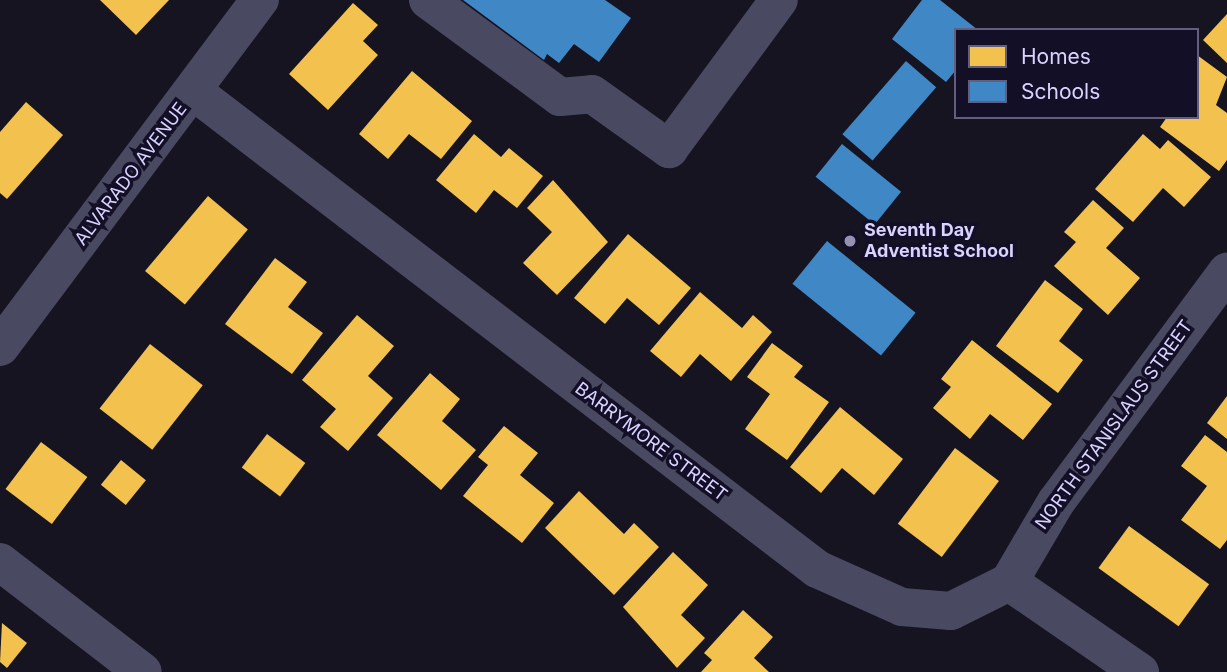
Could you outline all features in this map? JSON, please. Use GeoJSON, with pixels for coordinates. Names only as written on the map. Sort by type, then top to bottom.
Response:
{"type":"FeatureCollection","features":[{"type":"Feature","properties":{"kind":"street","name":"ALVARADO AVENUE"},"geometry":{"type":"LineString","coordinates":[[0,347],[260,0]]}},
{"type":"Feature","properties":{"kind":"street"},"geometry":{"type":"LineString","coordinates":[[428,0],[560,97],[592,94],[669,149],[779,0]]}},
{"type":"Feature","properties":{"kind":"street","name":"BARRYMORE STREET"},"geometry":{"type":"LineString","coordinates":[[193,91],[817,569],[854,591],[914,608],[951,611],[1009,582]]}},
{"type":"Feature","properties":{"kind":"street","name":"NORTH STANISLAUS STREET"},"geometry":{"type":"LineString","coordinates":[[1009,582],[1035,533],[1227,272]]}},
{"type":"Feature","properties":{"kind":"street"},"geometry":{"type":"LineString","coordinates":[[0,562],[143,672]]}},
{"type":"Feature","properties":{"kind":"street"},"geometry":{"type":"LineString","coordinates":[[1009,582],[1140,672]]}},
{"type":"Feature","properties":{"kind":"building: Homes"},"geometry":{"type":"Polygon","coordinates":[[[100,0],[169,0],[136,35],[100,0]]]}},
{"type":"Feature","properties":{"kind":"building: Homes"},"geometry":{"type":"Polygon","coordinates":[[[353,3],[378,25],[363,41],[378,55],[328,110],[289,74],[353,3]]]}},
{"type":"Feature","properties":{"kind":"building: Homes"},"geometry":{"type":"Polygon","coordinates":[[[1227,14],[1227,63],[1203,40],[1227,14]]]}},
{"type":"Feature","properties":{"kind":"building: Homes"},"geometry":{"type":"Polygon","coordinates":[[[1199,56],[1227,77],[1216,105],[1227,113],[1227,160],[1219,171],[1160,127],[1166,119],[1199,119],[1199,56]]]}},
{"type":"Feature","properties":{"kind":"building: Homes"},"geometry":{"type":"Polygon","coordinates":[[[412,71],[472,121],[441,159],[409,134],[388,159],[359,134],[412,71]]]}},
{"type":"Feature","properties":{"kind":"building: Homes"},"geometry":{"type":"Polygon","coordinates":[[[26,102],[63,135],[7,199],[0,193],[0,132],[26,102]]]}},
{"type":"Feature","properties":{"kind":"building: Homes"},"geometry":{"type":"Polygon","coordinates":[[[474,134],[501,157],[509,148],[543,176],[517,208],[494,190],[476,213],[436,180],[474,134]]]}},
{"type":"Feature","properties":{"kind":"building: Homes"},"geometry":{"type":"Polygon","coordinates":[[[1143,134],[1160,149],[1168,140],[1211,177],[1184,207],[1163,188],[1133,222],[1095,189],[1143,134]]]}},
{"type":"Feature","properties":{"kind":"building: Homes"},"geometry":{"type":"Polygon","coordinates":[[[553,180],[608,242],[557,295],[523,263],[552,232],[527,208],[553,180]]]}},
{"type":"Feature","properties":{"kind":"building: Homes"},"geometry":{"type":"Polygon","coordinates":[[[208,196],[248,229],[185,304],[145,271],[208,196]]]}},
{"type":"Feature","properties":{"kind":"building: Homes"},"geometry":{"type":"Polygon","coordinates":[[[1093,200],[1124,228],[1106,248],[1140,278],[1108,315],[1054,266],[1076,242],[1064,232],[1093,200]]]}},
{"type":"Feature","properties":{"kind":"building: Homes"},"geometry":{"type":"Polygon","coordinates":[[[628,234],[691,288],[659,325],[627,298],[605,324],[574,298],[628,234]]]}},
{"type":"Feature","properties":{"kind":"building: Homes"},"geometry":{"type":"Polygon","coordinates":[[[275,258],[307,282],[288,307],[323,333],[292,374],[225,324],[275,258]]]}},
{"type":"Feature","properties":{"kind":"building: Homes"},"geometry":{"type":"Polygon","coordinates":[[[1045,280],[1083,309],[1059,341],[1083,360],[1058,393],[996,346],[1045,280]]]}},
{"type":"Feature","properties":{"kind":"building: Homes"},"geometry":{"type":"Polygon","coordinates":[[[700,292],[742,328],[753,315],[772,332],[731,381],[700,354],[681,377],[650,351],[700,292]]]}},
{"type":"Feature","properties":{"kind":"building: Homes"},"geometry":{"type":"Polygon","coordinates":[[[357,315],[394,346],[368,376],[393,398],[348,451],[320,427],[336,409],[302,380],[357,315]]]}},
{"type":"Feature","properties":{"kind":"building: Homes"},"geometry":{"type":"Polygon","coordinates":[[[972,340],[1052,404],[1023,440],[990,414],[970,439],[933,408],[951,387],[941,379],[972,340]]]}},
{"type":"Feature","properties":{"kind":"building: Homes"},"geometry":{"type":"Polygon","coordinates":[[[772,343],[803,366],[794,377],[829,402],[787,460],[745,429],[770,394],[747,377],[772,343]]]}},
{"type":"Feature","properties":{"kind":"building: Homes"},"geometry":{"type":"Polygon","coordinates":[[[150,344],[203,385],[152,450],[100,409],[150,344]]]}},
{"type":"Feature","properties":{"kind":"building: Homes"},"geometry":{"type":"Polygon","coordinates":[[[430,373],[460,399],[442,421],[476,450],[441,490],[377,435],[430,373]]]}},
{"type":"Feature","properties":{"kind":"building: Homes"},"geometry":{"type":"Polygon","coordinates":[[[1227,396],[1227,439],[1207,423],[1227,396]]]}},
{"type":"Feature","properties":{"kind":"building: Homes"},"geometry":{"type":"Polygon","coordinates":[[[840,407],[903,459],[874,495],[842,468],[821,493],[790,467],[840,407]]]}},
{"type":"Feature","properties":{"kind":"building: Homes"},"geometry":{"type":"Polygon","coordinates":[[[504,426],[538,453],[520,475],[554,503],[522,543],[463,496],[488,465],[478,457],[504,426]]]}},
{"type":"Feature","properties":{"kind":"building: Homes"},"geometry":{"type":"Polygon","coordinates":[[[267,434],[305,463],[280,496],[242,468],[267,434]]]}},
{"type":"Feature","properties":{"kind":"building: Homes"},"geometry":{"type":"Polygon","coordinates":[[[1205,435],[1227,452],[1227,540],[1220,549],[1181,520],[1207,486],[1181,466],[1205,435]]]}},
{"type":"Feature","properties":{"kind":"building: Homes"},"geometry":{"type":"Polygon","coordinates":[[[41,442],[87,477],[52,524],[5,489],[41,442]]]}},
{"type":"Feature","properties":{"kind":"building: Homes"},"geometry":{"type":"Polygon","coordinates":[[[955,448],[999,481],[942,557],[898,524],[955,448]]]}},
{"type":"Feature","properties":{"kind":"building: Homes"},"geometry":{"type":"Polygon","coordinates":[[[121,460],[146,480],[126,505],[101,485],[121,460]]]}},
{"type":"Feature","properties":{"kind":"building: Homes"},"geometry":{"type":"Polygon","coordinates":[[[579,491],[624,534],[634,523],[659,547],[614,595],[545,528],[579,491]]]}},
{"type":"Feature","properties":{"kind":"building: Homes"},"geometry":{"type":"Polygon","coordinates":[[[1129,526],[1209,584],[1179,626],[1098,568],[1129,526]]]}},
{"type":"Feature","properties":{"kind":"building: Homes"},"geometry":{"type":"Polygon","coordinates":[[[673,552],[708,585],[681,615],[705,638],[677,668],[623,607],[673,552]]]}},
{"type":"Feature","properties":{"kind":"building: Homes"},"geometry":{"type":"Polygon","coordinates":[[[743,610],[773,637],[754,658],[769,672],[701,672],[712,660],[704,653],[743,610]]]}},
{"type":"Feature","properties":{"kind":"building: Homes"},"geometry":{"type":"Polygon","coordinates":[[[2,623],[27,643],[7,668],[0,662],[2,623]]]}},
{"type":"Feature","properties":{"kind":"building: Schools"},"geometry":{"type":"Polygon","coordinates":[[[463,0],[605,0],[631,18],[599,62],[574,44],[559,63],[547,54],[544,60],[463,0]]]}},
{"type":"Feature","properties":{"kind":"building: Schools"},"geometry":{"type":"Polygon","coordinates":[[[922,0],[940,0],[975,28],[954,28],[954,72],[946,82],[892,39],[922,0]]]}},
{"type":"Feature","properties":{"kind":"building: Schools"},"geometry":{"type":"Polygon","coordinates":[[[906,61],[936,87],[873,160],[842,134],[906,61]]]}},
{"type":"Feature","properties":{"kind":"building: Schools"},"geometry":{"type":"Polygon","coordinates":[[[842,144],[901,192],[875,224],[816,177],[842,144]]]}},
{"type":"Feature","properties":{"kind":"building: Schools"},"geometry":{"type":"Polygon","coordinates":[[[827,241],[916,313],[881,355],[792,284],[827,241]]]}},
{"type":"Feature","properties":{"kind":"place","name":"Seventh Day Adventist School"},"geometry":{"type":"Point","coordinates":[850,241]}}]}
